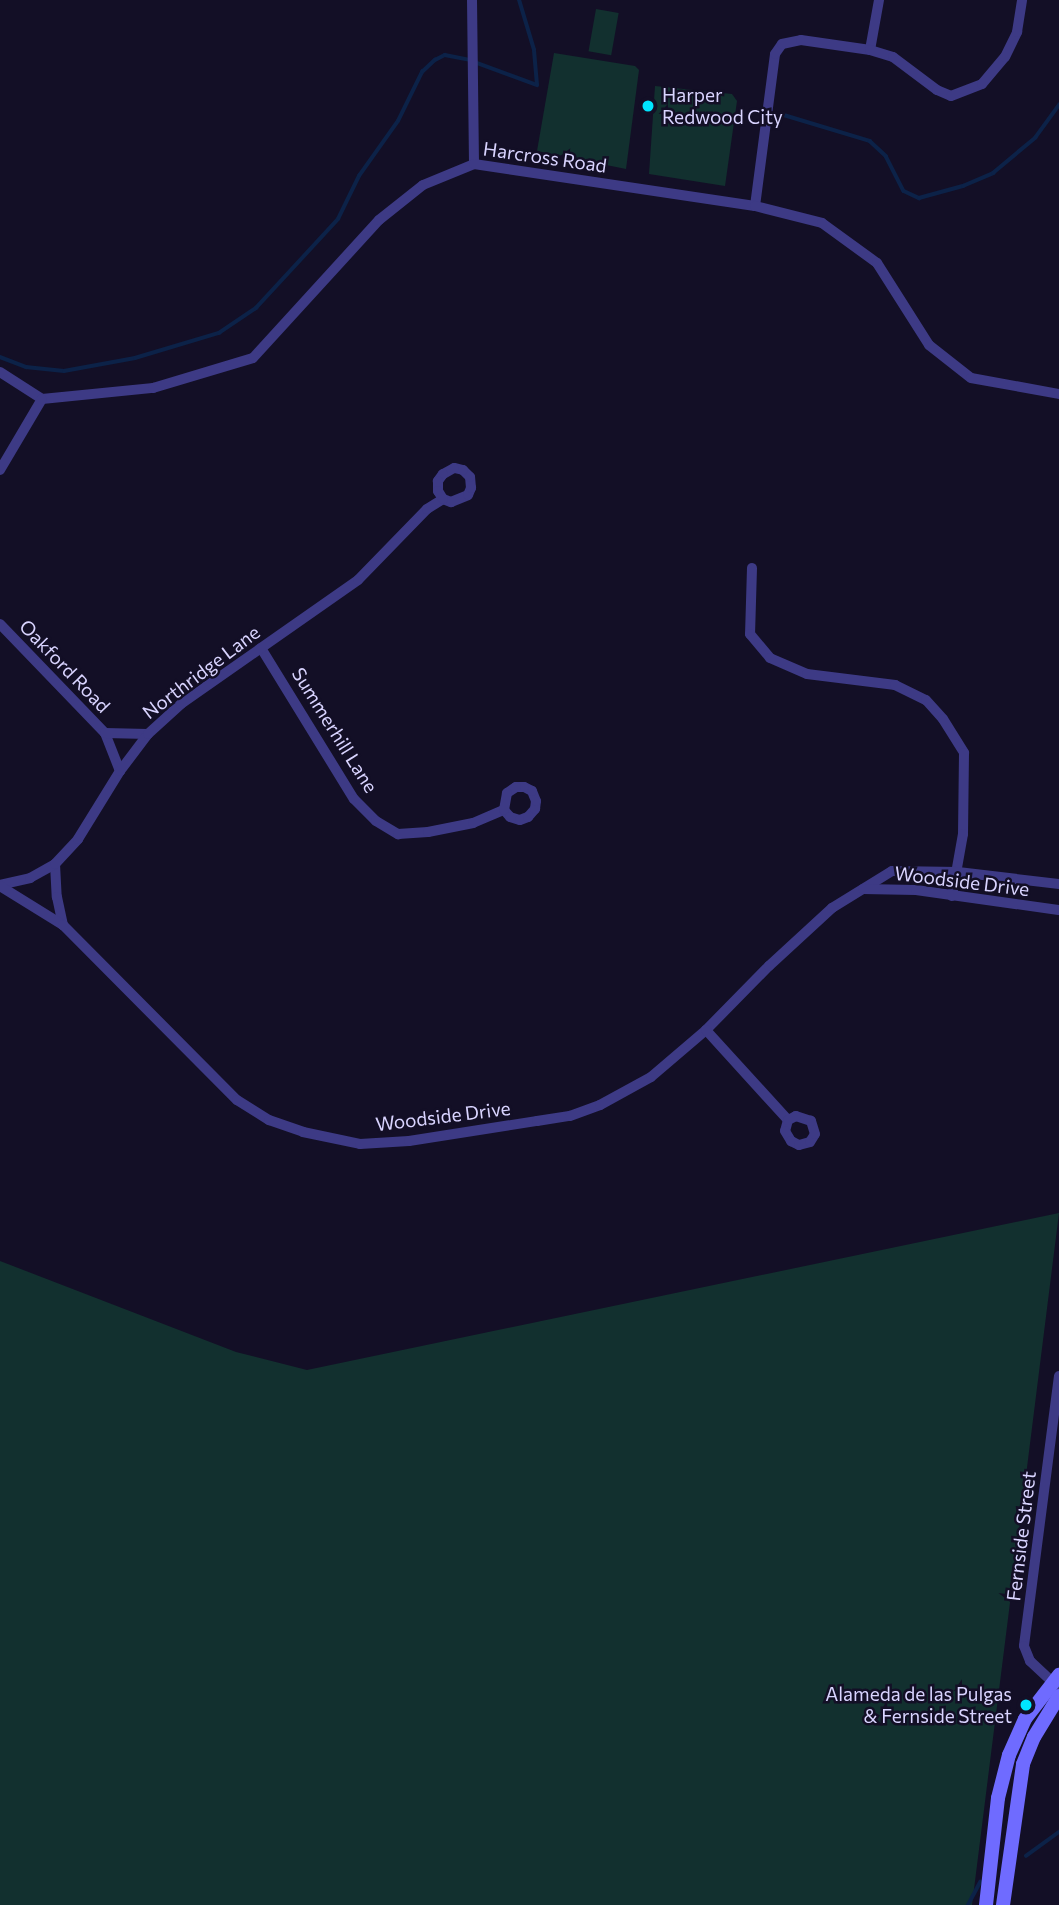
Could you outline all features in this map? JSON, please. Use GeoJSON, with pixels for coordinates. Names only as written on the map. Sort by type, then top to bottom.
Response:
{"type":"FeatureCollection","features":[{"type":"Feature","properties":{"kind":"main road"},"geometry":{"type":"LineString","coordinates":[[986,1905],[998,1798],[1009,1755],[1025,1719],[1057,1681]]}},
{"type":"Feature","properties":{"kind":"main road"},"geometry":{"type":"LineString","coordinates":[[1003,1905],[1023,1763],[1034,1737],[1059,1696]]}},
{"type":"Feature","properties":{"kind":"street"},"geometry":{"type":"LineString","coordinates":[[472,0],[474,164]]}},
{"type":"Feature","properties":{"kind":"street"},"geometry":{"type":"LineString","coordinates":[[870,50],[878,0]]}},
{"type":"Feature","properties":{"kind":"street"},"geometry":{"type":"LineString","coordinates":[[755,206],[775,54],[782,44],[799,40],[870,50],[893,57],[937,90],[951,96],[982,84],[1004,57],[1017,32],[1022,0]]}},
{"type":"Feature","properties":{"kind":"street","name":"Harcross Road"},"geometry":{"type":"LineString","coordinates":[[42,399],[153,388],[254,358],[379,220],[423,184],[474,164],[755,206],[822,223],[877,263],[929,345],[971,378],[1059,394]]}},
{"type":"Feature","properties":{"kind":"street"},"geometry":{"type":"LineString","coordinates":[[0,372],[42,399],[0,470]]}},
{"type":"Feature","properties":{"kind":"street","name":"Northridge Lane"},"geometry":{"type":"LineString","coordinates":[[0,885],[30,878],[55,864],[78,839],[120,771],[148,734],[181,704],[358,580],[427,509],[443,499]]}},
{"type":"Feature","properties":{"kind":"street"},"geometry":{"type":"LineString","coordinates":[[752,568],[750,634],[770,658],[807,674],[895,685],[926,700],[943,719],[964,753],[965,785],[958,872],[952,896]]}},
{"type":"Feature","properties":{"kind":"street","name":"Oakford Road"},"geometry":{"type":"LineString","coordinates":[[0,624],[105,733],[120,771]]}},
{"type":"Feature","properties":{"kind":"street","name":"Summerhill Lane"},"geometry":{"type":"LineString","coordinates":[[261,648],[354,799],[376,821],[398,834],[428,832],[473,823],[503,810]]}},
{"type":"Feature","properties":{"kind":"street"},"geometry":{"type":"LineString","coordinates":[[105,733],[148,734]]}},
{"type":"Feature","properties":{"kind":"street"},"geometry":{"type":"LineString","coordinates":[[55,864],[57,897],[63,925]]}},
{"type":"Feature","properties":{"kind":"street","name":"Woodside Drive"},"geometry":{"type":"LineString","coordinates":[[0,885],[63,925],[237,1100],[279,1124],[360,1144],[409,1141],[570,1116],[600,1105],[651,1077],[706,1030],[803,933],[860,889],[892,871],[958,872],[1059,884]]}},
{"type":"Feature","properties":{"kind":"street","name":"Woodside Drive"},"geometry":{"type":"LineString","coordinates":[[860,889],[916,890],[1059,910]]}},
{"type":"Feature","properties":{"kind":"street"},"geometry":{"type":"LineString","coordinates":[[706,1030],[788,1120]]}},
{"type":"Feature","properties":{"kind":"street","name":"Fernside Street"},"geometry":{"type":"LineString","coordinates":[[1057,1681],[1030,1661],[1024,1646],[1059,1376]]}},
{"type":"Feature","properties":{"kind":"green space"},"geometry":{"type":"Polygon","coordinates":[[[596,9],[619,13],[611,55],[589,51],[596,9]]]}},
{"type":"Feature","properties":{"kind":"green space"},"geometry":{"type":"Polygon","coordinates":[[[554,53],[635,66],[639,70],[626,169],[537,151],[554,53]]]}},
{"type":"Feature","properties":{"kind":"green space"},"geometry":{"type":"Polygon","coordinates":[[[655,86],[732,94],[737,101],[725,186],[649,174],[655,86]]]}},
{"type":"Feature","properties":{"kind":"green space"},"geometry":{"type":"Polygon","coordinates":[[[1059,1213],[972,1905],[0,1905],[0,1261],[236,1352],[307,1370],[1059,1213]]]}},
{"type":"Feature","properties":{"kind":"waterway"},"geometry":{"type":"LineString","coordinates":[[477,63],[537,85],[534,50],[519,0]]}},
{"type":"Feature","properties":{"kind":"waterway"},"geometry":{"type":"LineString","coordinates":[[0,357],[26,367],[64,371],[135,358],[219,333],[256,308],[338,219],[359,176],[398,121],[422,72],[445,55],[470,60]]}},
{"type":"Feature","properties":{"kind":"waterway"},"geometry":{"type":"LineString","coordinates":[[784,115],[870,141],[886,156],[904,191],[919,198],[963,186],[993,173],[1035,138],[1059,105]]}},
{"type":"Feature","properties":{"kind":"waterway"},"geometry":{"type":"LineString","coordinates":[[1026,1856],[1059,1832]]}},
{"type":"Feature","properties":{"kind":"waterway"},"geometry":{"type":"LineString","coordinates":[[968,1905],[980,1882]]}},
{"type":"Feature","properties":{"kind":"place","name":"Harper Redwood City"},"geometry":{"type":"Point","coordinates":[648,106]}},
{"type":"Feature","properties":{"kind":"place","name":"Alameda de las Pulgas & Fernside Street"},"geometry":{"type":"Point","coordinates":[1026,1705]}}]}
